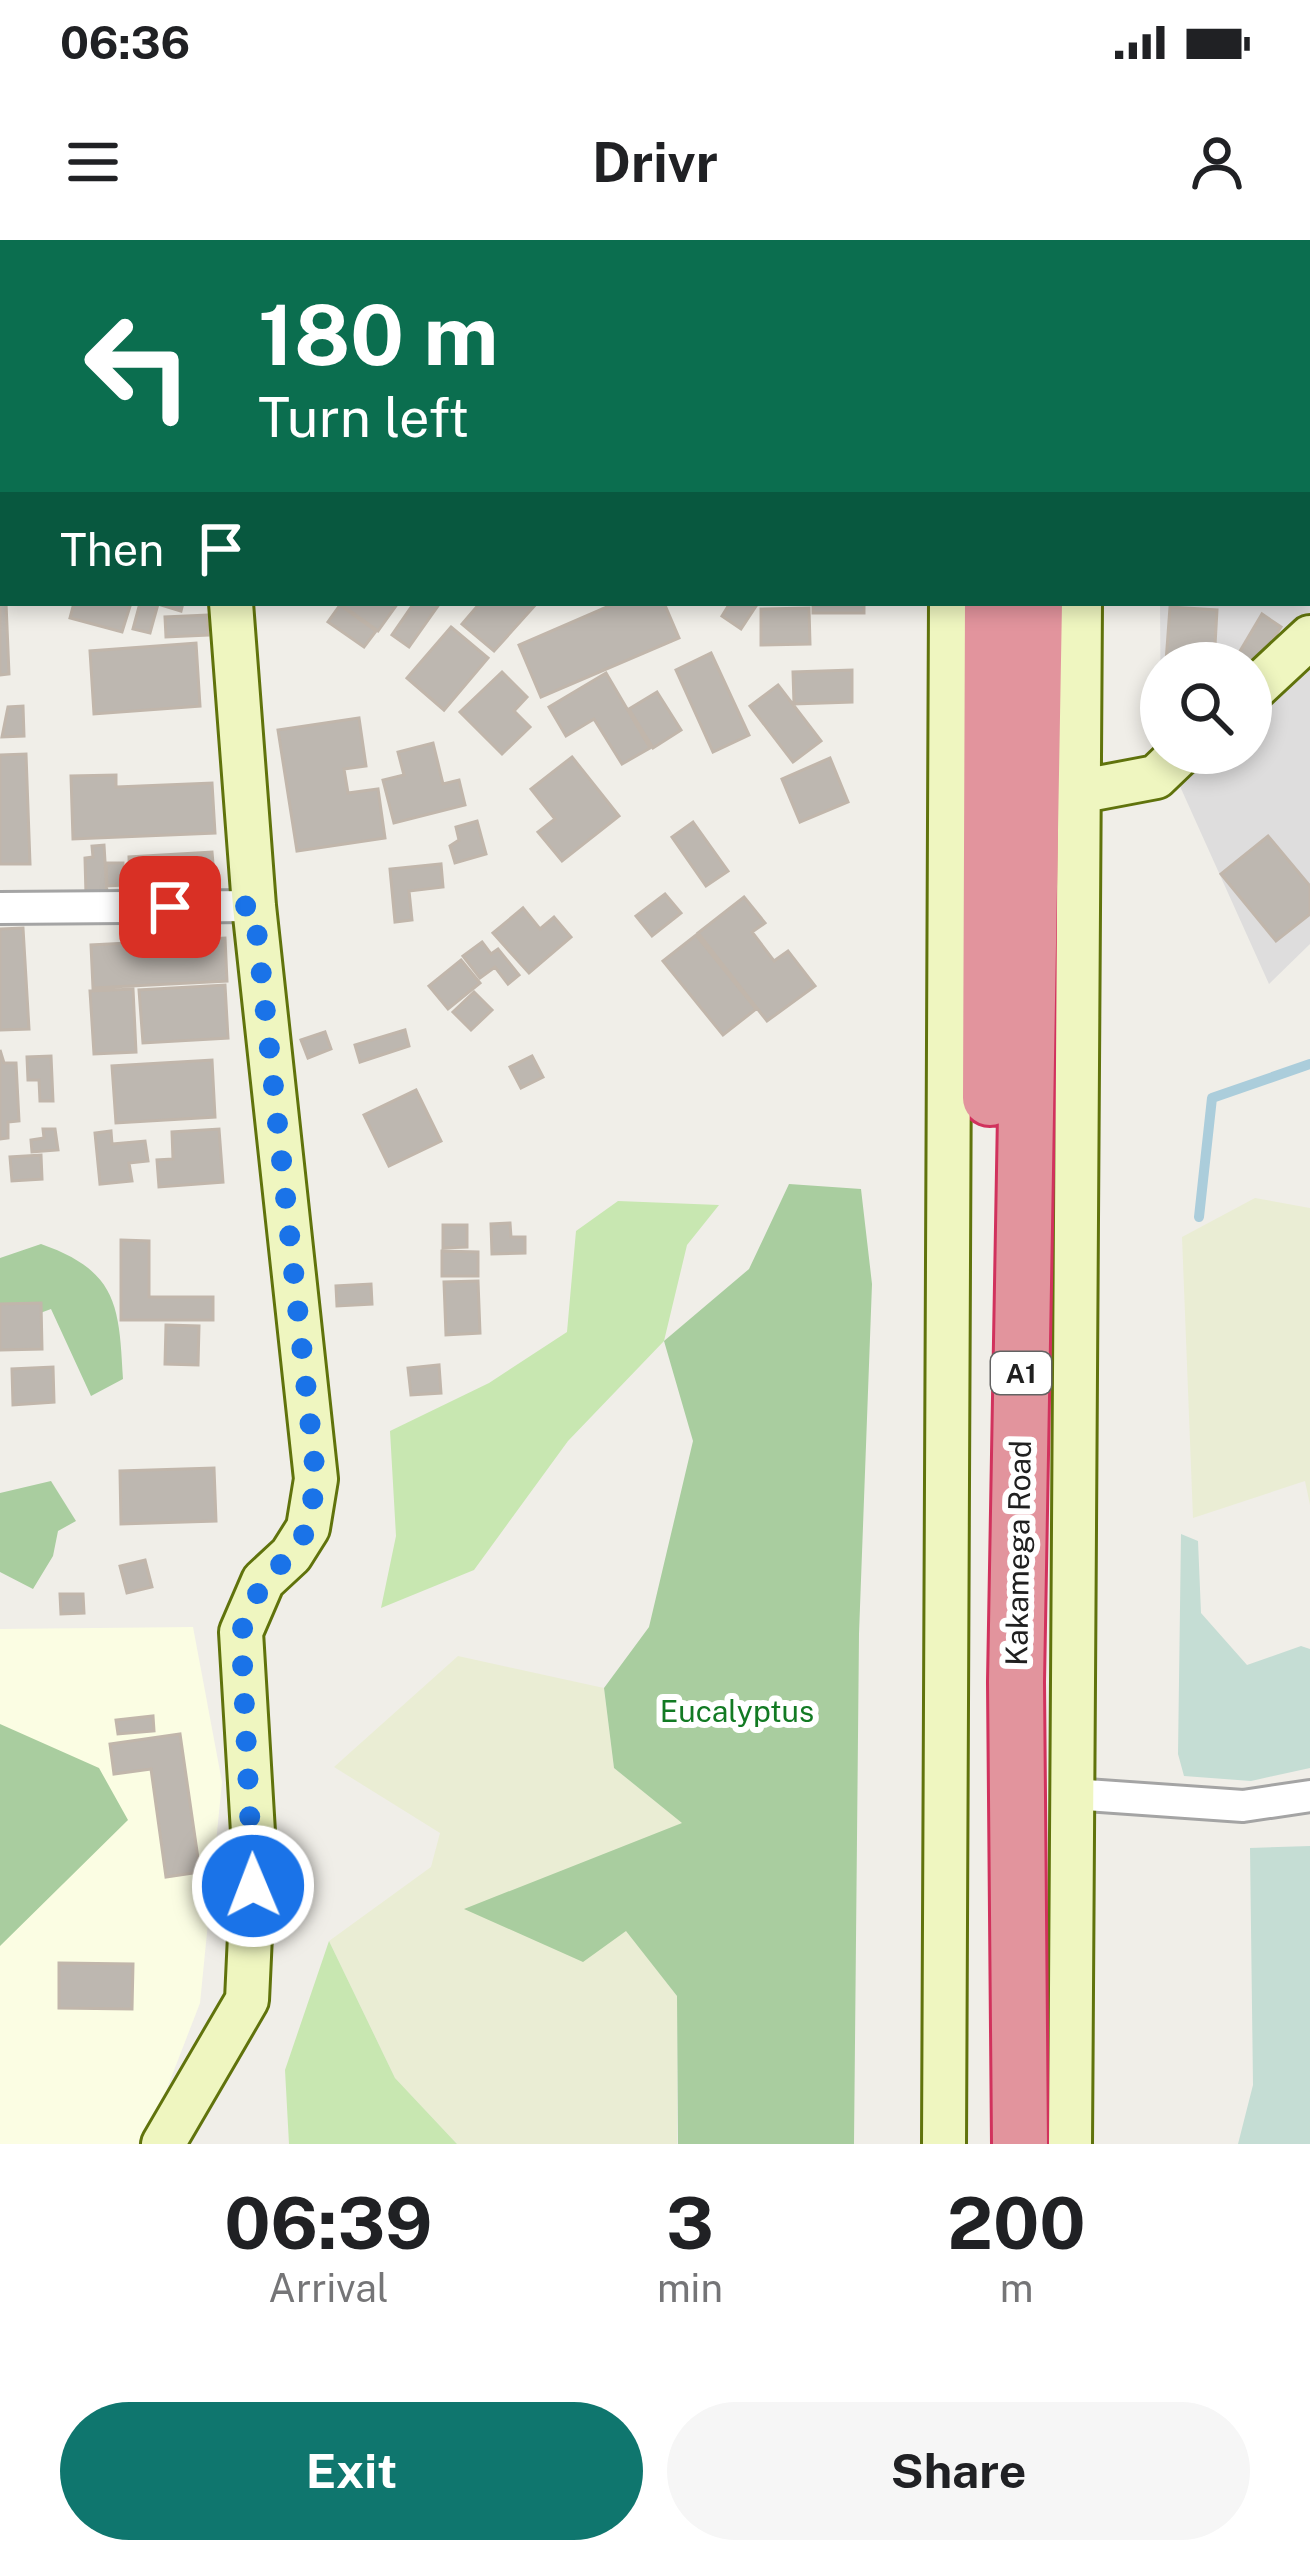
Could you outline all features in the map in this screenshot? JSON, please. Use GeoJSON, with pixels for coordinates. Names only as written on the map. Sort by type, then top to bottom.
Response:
{"type":"FeatureCollection","features":[{"type":"Feature","properties":{"kind":"highway","name":"Kakamega Road"},"geometry":{"type":"LineString","coordinates":[[988,2144],[992,606]]}},
{"type":"Feature","properties":{"kind":"highway","name":"Kakamega Road"},"geometry":{"type":"LineString","coordinates":[[1020,2144],[1016,1682],[1035,606]]}},
{"type":"Feature","properties":{"kind":"street"},"geometry":{"type":"LineString","coordinates":[[163,2144],[247,2000],[254,1849],[241,1632],[263,1581],[291,1555],[308,1528],[316,1479],[254,906],[230,606]]}},
{"type":"Feature","properties":{"kind":"street"},"geometry":{"type":"LineString","coordinates":[[944,2144],[951,606]]}},
{"type":"Feature","properties":{"kind":"street"},"geometry":{"type":"LineString","coordinates":[[1070,2144],[1080,606]]}},
{"type":"Feature","properties":{"kind":"street"},"geometry":{"type":"LineString","coordinates":[[1272,673],[1310,638]]}},
{"type":"Feature","properties":{"kind":"street"},"geometry":{"type":"LineString","coordinates":[[1077,792],[1159,774]]}},
{"type":"Feature","properties":{"kind":"street"},"geometry":{"type":"LineString","coordinates":[[0,908],[254,906]]}},
{"type":"Feature","properties":{"kind":"street"},"geometry":{"type":"LineString","coordinates":[[1072,1794],[1243,1806],[1310,1796]]}},
{"type":"Feature","properties":{"kind":"shaded area"},"geometry":{"type":"Polygon","coordinates":[[[1160,606],[1310,606],[1310,944],[1269,984],[1174,774],[1272,774],[1272,642],[1160,642],[1160,606]]]}},
{"type":"Feature","properties":{"kind":"shaded area"},"geometry":{"type":"Polygon","coordinates":[[[1255,1198],[1310,1208],[1310,1505],[1305,1481],[1193,1518],[1182,1237],[1255,1198]]]}},
{"type":"Feature","properties":{"kind":"shaded area"},"geometry":{"type":"Polygon","coordinates":[[[1181,1534],[1198,1541],[1201,1613],[1247,1665],[1301,1646],[1310,1649],[1310,1768],[1251,1781],[1184,1776],[1178,1754],[1181,1534]]]}},
{"type":"Feature","properties":{"kind":"shaded area"},"geometry":{"type":"Polygon","coordinates":[[[193,1627],[222,1782],[200,2003],[166,2091],[138,2144],[0,2144],[0,1629],[193,1627]]]}},
{"type":"Feature","properties":{"kind":"shaded area"},"geometry":{"type":"Polygon","coordinates":[[[458,1656],[604,1688],[614,1768],[683,1823],[610,1854],[626,1930],[677,1996],[677,2144],[457,2144],[395,2078],[329,1941],[431,1867],[440,1833],[334,1767],[458,1656]]]}},
{"type":"Feature","properties":{"kind":"shaded area"},"geometry":{"type":"Polygon","coordinates":[[[1310,1846],[1310,2144],[1238,2144],[1253,2085],[1250,1848],[1310,1846]]]}},
{"type":"Feature","properties":{"kind":"green space","name":"Eucalyptus"},"geometry":{"type":"Polygon","coordinates":[[[789,1184],[861,1189],[872,1284],[859,1634],[854,2144],[678,2144],[677,1996],[626,1931],[583,1962],[464,1909],[682,1823],[614,1768],[604,1688],[649,1627],[693,1441],[664,1341],[749,1269],[789,1184]]]}},
{"type":"Feature","properties":{"kind":"green space"},"geometry":{"type":"Polygon","coordinates":[[[618,1201],[719,1205],[687,1245],[664,1341],[568,1441],[474,1570],[381,1608],[396,1536],[390,1431],[489,1383],[567,1332],[576,1231],[618,1201]]]}},
{"type":"Feature","properties":{"kind":"green space"},"geometry":{"type":"Polygon","coordinates":[[[41,1244],[86,1266],[100,1279],[116,1311],[123,1379],[91,1396],[51,1309],[0,1328],[0,1258],[41,1244]]]}},
{"type":"Feature","properties":{"kind":"green space"},"geometry":{"type":"Polygon","coordinates":[[[51,1481],[76,1521],[58,1531],[53,1556],[33,1589],[0,1572],[0,1493],[51,1481]]]}},
{"type":"Feature","properties":{"kind":"green space"},"geometry":{"type":"Polygon","coordinates":[[[0,1724],[99,1768],[128,1820],[0,1946],[0,1724]]]}},
{"type":"Feature","properties":{"kind":"green space"},"geometry":{"type":"Polygon","coordinates":[[[329,1941],[395,2078],[457,2144],[289,2144],[285,2070],[329,1941]]]}},
{"type":"Feature","properties":{"kind":"building"},"geometry":{"type":"Polygon","coordinates":[[[0,606],[6,606],[9,674],[0,675],[0,606]]]}},
{"type":"Feature","properties":{"kind":"building"},"geometry":{"type":"Polygon","coordinates":[[[73,606],[130,606],[122,632],[70,618],[73,606]]]}},
{"type":"Feature","properties":{"kind":"building"},"geometry":{"type":"Polygon","coordinates":[[[139,606],[157,606],[150,633],[133,629],[139,606]]]}},
{"type":"Feature","properties":{"kind":"building"},"geometry":{"type":"Polygon","coordinates":[[[341,606],[376,631],[364,647],[328,622],[341,606]]]}},
{"type":"Feature","properties":{"kind":"building"},"geometry":{"type":"Polygon","coordinates":[[[343,606],[396,606],[378,631],[343,606]]]}},
{"type":"Feature","properties":{"kind":"building"},"geometry":{"type":"Polygon","coordinates":[[[412,606],[438,606],[409,647],[392,635],[412,606]]]}},
{"type":"Feature","properties":{"kind":"building"},"geometry":{"type":"Polygon","coordinates":[[[477,606],[534,606],[494,651],[462,624],[477,606]]]}},
{"type":"Feature","properties":{"kind":"building"},"geometry":{"type":"Polygon","coordinates":[[[609,606],[665,606],[679,638],[541,697],[519,645],[609,606]]]}},
{"type":"Feature","properties":{"kind":"building"},"geometry":{"type":"Polygon","coordinates":[[[728,606],[756,606],[741,629],[722,616],[728,606]]]}},
{"type":"Feature","properties":{"kind":"building"},"geometry":{"type":"Polygon","coordinates":[[[813,606],[864,606],[864,613],[813,613],[813,606]]]}},
{"type":"Feature","properties":{"kind":"building"},"geometry":{"type":"Polygon","coordinates":[[[1170,607],[1217,610],[1215,642],[1167,642],[1170,607]]]}},
{"type":"Feature","properties":{"kind":"building"},"geometry":{"type":"Polygon","coordinates":[[[809,608],[810,644],[761,645],[761,609],[809,608]]]}},
{"type":"Feature","properties":{"kind":"building"},"geometry":{"type":"Polygon","coordinates":[[[1262,614],[1281,627],[1271,642],[1245,642],[1262,614]]]}},
{"type":"Feature","properties":{"kind":"building"},"geometry":{"type":"Polygon","coordinates":[[[207,615],[208,635],[166,637],[165,617],[207,615]]]}},
{"type":"Feature","properties":{"kind":"building"},"geometry":{"type":"Polygon","coordinates":[[[451,627],[488,658],[444,710],[407,678],[451,627]]]}},
{"type":"Feature","properties":{"kind":"building"},"geometry":{"type":"Polygon","coordinates":[[[196,643],[200,706],[94,714],[90,651],[196,643]]]}},
{"type":"Feature","properties":{"kind":"building"},"geometry":{"type":"Polygon","coordinates":[[[711,653],[749,735],[713,752],[676,670],[711,653]]]}},
{"type":"Feature","properties":{"kind":"building"},"geometry":{"type":"Polygon","coordinates":[[[852,670],[852,702],[794,704],[793,672],[852,670]]]}},
{"type":"Feature","properties":{"kind":"building"},"geometry":{"type":"Polygon","coordinates":[[[502,672],[527,697],[514,711],[530,727],[502,754],[460,712],[502,672]]]}},
{"type":"Feature","properties":{"kind":"building"},"geometry":{"type":"Polygon","coordinates":[[[606,673],[650,748],[622,764],[594,719],[566,736],[549,707],[606,673]]]}},
{"type":"Feature","properties":{"kind":"building"},"geometry":{"type":"Polygon","coordinates":[[[778,685],[821,741],[793,762],[750,706],[778,685]]]}},
{"type":"Feature","properties":{"kind":"building"},"geometry":{"type":"Polygon","coordinates":[[[657,692],[681,730],[653,748],[629,709],[657,692]]]}},
{"type":"Feature","properties":{"kind":"building"},"geometry":{"type":"Polygon","coordinates":[[[23,706],[24,736],[2,737],[8,707],[23,706]]]}},
{"type":"Feature","properties":{"kind":"building"},"geometry":{"type":"Polygon","coordinates":[[[359,718],[366,766],[344,769],[348,793],[378,789],[385,838],[297,851],[278,730],[359,718]]]}},
{"type":"Feature","properties":{"kind":"building"},"geometry":{"type":"Polygon","coordinates":[[[433,743],[443,784],[459,780],[465,805],[394,823],[383,780],[404,775],[398,752],[433,743]]]}},
{"type":"Feature","properties":{"kind":"building"},"geometry":{"type":"Polygon","coordinates":[[[26,754],[30,864],[0,864],[0,755],[26,754]]]}},
{"type":"Feature","properties":{"kind":"building"},"geometry":{"type":"Polygon","coordinates":[[[572,757],[619,816],[562,861],[538,832],[555,819],[531,789],[572,757]]]}},
{"type":"Feature","properties":{"kind":"building"},"geometry":{"type":"Polygon","coordinates":[[[830,758],[848,802],[800,822],[782,779],[830,758]]]}},
{"type":"Feature","properties":{"kind":"building"},"geometry":{"type":"Polygon","coordinates":[[[116,775],[116,787],[212,783],[215,833],[73,839],[71,776],[116,775]]]}},
{"type":"Feature","properties":{"kind":"building"},"geometry":{"type":"Polygon","coordinates":[[[477,821],[486,854],[455,863],[450,846],[459,840],[456,827],[477,821]]]}},
{"type":"Feature","properties":{"kind":"building"},"geometry":{"type":"Polygon","coordinates":[[[693,822],[728,871],[706,886],[672,837],[693,822]]]}},
{"type":"Feature","properties":{"kind":"building"},"geometry":{"type":"Polygon","coordinates":[[[1268,836],[1310,886],[1310,914],[1276,941],[1221,874],[1268,836]]]}},
{"type":"Feature","properties":{"kind":"building"},"geometry":{"type":"Polygon","coordinates":[[[104,845],[107,894],[86,895],[85,858],[93,857],[92,846],[104,845]]]}},
{"type":"Feature","properties":{"kind":"building"},"geometry":{"type":"Polygon","coordinates":[[[212,852],[215,887],[130,892],[129,857],[212,852]]]}},
{"type":"Feature","properties":{"kind":"building"},"geometry":{"type":"Polygon","coordinates":[[[106,863],[123,863],[123,885],[107,886],[106,863]]]}},
{"type":"Feature","properties":{"kind":"building"},"geometry":{"type":"Polygon","coordinates":[[[441,864],[443,887],[409,891],[412,920],[395,922],[390,869],[441,864]]]}},
{"type":"Feature","properties":{"kind":"building"},"geometry":{"type":"Polygon","coordinates":[[[665,894],[681,913],[652,936],[636,916],[665,894]]]}},
{"type":"Feature","properties":{"kind":"building"},"geometry":{"type":"Polygon","coordinates":[[[744,897],[765,923],[752,932],[774,961],[788,951],[815,986],[767,1021],[698,933],[744,897]]]}},
{"type":"Feature","properties":{"kind":"building"},"geometry":{"type":"Polygon","coordinates":[[[523,908],[540,929],[554,917],[571,937],[529,973],[493,933],[523,908]]]}},
{"type":"Feature","properties":{"kind":"building"},"geometry":{"type":"Polygon","coordinates":[[[23,928],[29,1029],[0,1030],[0,929],[23,928]]]}},
{"type":"Feature","properties":{"kind":"building"},"geometry":{"type":"Polygon","coordinates":[[[696,935],[756,1009],[723,1035],[663,961],[696,935]]]}},
{"type":"Feature","properties":{"kind":"building"},"geometry":{"type":"Polygon","coordinates":[[[225,938],[227,981],[93,988],[91,945],[225,938]]]}},
{"type":"Feature","properties":{"kind":"building"},"geometry":{"type":"Polygon","coordinates":[[[482,942],[491,954],[498,949],[519,975],[508,984],[495,967],[480,978],[463,956],[482,942]]]}},
{"type":"Feature","properties":{"kind":"building"},"geometry":{"type":"Polygon","coordinates":[[[461,960],[480,983],[448,1009],[429,986],[461,960]]]}},
{"type":"Feature","properties":{"kind":"building"},"geometry":{"type":"Polygon","coordinates":[[[225,985],[228,1038],[143,1043],[139,990],[225,985]]]}},
{"type":"Feature","properties":{"kind":"building"},"geometry":{"type":"Polygon","coordinates":[[[133,989],[136,1052],[94,1054],[90,991],[133,989]]]}},
{"type":"Feature","properties":{"kind":"building"},"geometry":{"type":"Polygon","coordinates":[[[474,992],[492,1010],[471,1030],[453,1012],[474,992]]]}},
{"type":"Feature","properties":{"kind":"building"},"geometry":{"type":"Polygon","coordinates":[[[405,1030],[409,1046],[360,1062],[355,1045],[405,1030]]]}},
{"type":"Feature","properties":{"kind":"building"},"geometry":{"type":"Polygon","coordinates":[[[325,1032],[331,1049],[308,1058],[301,1040],[325,1032]]]}},
{"type":"Feature","properties":{"kind":"building"},"geometry":{"type":"Polygon","coordinates":[[[0,1050],[4,1063],[16,1063],[19,1121],[8,1122],[8,1138],[0,1139],[0,1050]]]}},
{"type":"Feature","properties":{"kind":"building"},"geometry":{"type":"Polygon","coordinates":[[[51,1056],[53,1101],[40,1101],[39,1080],[28,1080],[27,1057],[51,1056]]]}},
{"type":"Feature","properties":{"kind":"building"},"geometry":{"type":"Polygon","coordinates":[[[532,1056],[543,1077],[521,1088],[510,1067],[532,1056]]]}},
{"type":"Feature","properties":{"kind":"building"},"geometry":{"type":"Polygon","coordinates":[[[212,1060],[215,1117],[116,1123],[112,1066],[212,1060]]]}},
{"type":"Feature","properties":{"kind":"building"},"geometry":{"type":"Polygon","coordinates":[[[416,1090],[441,1141],[389,1166],[364,1115],[416,1090]]]}},
{"type":"Feature","properties":{"kind":"building"},"geometry":{"type":"Polygon","coordinates":[[[43,1129],[55,1129],[58,1150],[32,1152],[31,1140],[44,1138],[43,1129]]]}},
{"type":"Feature","properties":{"kind":"building"},"geometry":{"type":"Polygon","coordinates":[[[219,1129],[223,1182],[159,1187],[157,1160],[173,1159],[172,1132],[219,1129]]]}},
{"type":"Feature","properties":{"kind":"building"},"geometry":{"type":"Polygon","coordinates":[[[111,1131],[112,1144],[145,1141],[148,1161],[129,1163],[132,1181],[100,1184],[95,1133],[111,1131]]]}},
{"type":"Feature","properties":{"kind":"building"},"geometry":{"type":"Polygon","coordinates":[[[41,1155],[42,1179],[12,1181],[10,1157],[41,1155]]]}},
{"type":"Feature","properties":{"kind":"building"},"geometry":{"type":"Polygon","coordinates":[[[510,1223],[511,1237],[525,1237],[525,1253],[492,1254],[491,1224],[510,1223]]]}},
{"type":"Feature","properties":{"kind":"building"},"geometry":{"type":"Polygon","coordinates":[[[443,1225],[467,1225],[467,1247],[443,1248],[443,1225]]]}},
{"type":"Feature","properties":{"kind":"building"},"geometry":{"type":"Polygon","coordinates":[[[121,1240],[149,1241],[149,1297],[213,1297],[213,1320],[121,1320],[121,1240]]]}},
{"type":"Feature","properties":{"kind":"building"},"geometry":{"type":"Polygon","coordinates":[[[442,1251],[478,1252],[478,1276],[442,1276],[442,1251]]]}},
{"type":"Feature","properties":{"kind":"building"},"geometry":{"type":"Polygon","coordinates":[[[478,1281],[480,1333],[446,1335],[444,1282],[478,1281]]]}},
{"type":"Feature","properties":{"kind":"building"},"geometry":{"type":"Polygon","coordinates":[[[371,1284],[372,1304],[337,1306],[336,1286],[371,1284]]]}},
{"type":"Feature","properties":{"kind":"building"},"geometry":{"type":"Polygon","coordinates":[[[41,1303],[42,1349],[0,1350],[0,1304],[41,1303]]]}},
{"type":"Feature","properties":{"kind":"building"},"geometry":{"type":"Polygon","coordinates":[[[166,1325],[199,1326],[198,1365],[165,1364],[166,1325]]]}},
{"type":"Feature","properties":{"kind":"building"},"geometry":{"type":"Polygon","coordinates":[[[439,1365],[441,1393],[411,1395],[408,1368],[439,1365]]]}},
{"type":"Feature","properties":{"kind":"building"},"geometry":{"type":"Polygon","coordinates":[[[53,1367],[54,1402],[13,1405],[12,1369],[53,1367]]]}},
{"type":"Feature","properties":{"kind":"building"},"geometry":{"type":"Polygon","coordinates":[[[214,1468],[216,1521],[121,1524],[120,1471],[214,1468]]]}},
{"type":"Feature","properties":{"kind":"building"},"geometry":{"type":"Polygon","coordinates":[[[145,1560],[152,1587],[127,1593],[120,1566],[145,1560]]]}},
{"type":"Feature","properties":{"kind":"building"},"geometry":{"type":"Polygon","coordinates":[[[60,1594],[83,1594],[84,1613],[61,1614],[60,1594]]]}},
{"type":"Feature","properties":{"kind":"building"},"geometry":{"type":"Polygon","coordinates":[[[153,1716],[154,1731],[118,1734],[116,1720],[153,1716]]]}},
{"type":"Feature","properties":{"kind":"building"},"geometry":{"type":"Polygon","coordinates":[[[180,1734],[200,1872],[166,1877],[151,1769],[114,1774],[110,1744],[180,1734]]]}},
{"type":"Feature","properties":{"kind":"building"},"geometry":{"type":"Polygon","coordinates":[[[59,1963],[133,1964],[132,2009],[59,2008],[59,1963]]]}},
{"type":"Feature","properties":{"kind":"waterway"},"geometry":{"type":"LineString","coordinates":[[1199,1217],[1212,1098],[1310,1064]]}},
{"type":"Feature","properties":{"kind":"route"},"geometry":{"type":"LineString","coordinates":[[170,907],[254,906],[316,1479],[308,1528],[291,1555],[263,1581],[241,1632],[253,1886]]}}]}
